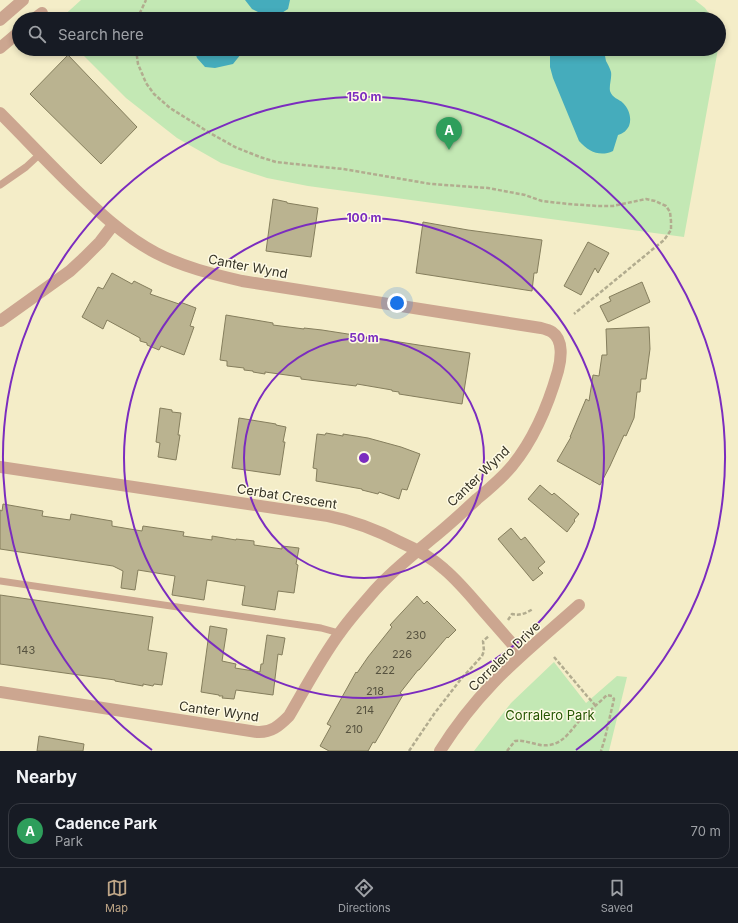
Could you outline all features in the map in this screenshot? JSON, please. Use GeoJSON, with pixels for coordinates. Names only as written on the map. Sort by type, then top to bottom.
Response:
{"type":"FeatureCollection","features":[{"type":"Feature","properties":{"kind":"street"},"geometry":{"type":"LineString","coordinates":[[0,20],[23,0]]}},
{"type":"Feature","properties":{"kind":"street"},"geometry":{"type":"LineString","coordinates":[[0,48],[12,38]]}},
{"type":"Feature","properties":{"kind":"street","name":"Canter Wynd"},"geometry":{"type":"LineString","coordinates":[[0,113],[113,225],[154,252],[167,258],[196,270],[242,281],[541,328],[553,332],[557,336],[561,356],[548,404],[540,422],[524,450],[512,467],[441,531],[398,567],[377,588],[339,633],[289,716],[272,730],[263,732],[0,692]]}},
{"type":"Feature","properties":{"kind":"street"},"geometry":{"type":"LineString","coordinates":[[0,321],[70,271],[95,247],[113,225]]}},
{"type":"Feature","properties":{"kind":"street","name":"Cerbat Crescent"},"geometry":{"type":"LineString","coordinates":[[0,466],[345,519],[377,530],[418,550],[446,570],[522,655]]}},
{"type":"Feature","properties":{"kind":"street","name":"Corralero Drive"},"geometry":{"type":"LineString","coordinates":[[440,751],[469,711],[492,684],[522,655],[579,605]]}},
{"type":"Feature","properties":{"kind":"lane"},"geometry":{"type":"LineString","coordinates":[[0,185],[26,167],[40,154]]}},
{"type":"Feature","properties":{"kind":"lane"},"geometry":{"type":"LineString","coordinates":[[0,581],[321,628],[339,633]]}},
{"type":"Feature","properties":{"kind":"path"},"geometry":{"type":"LineString","coordinates":[[140,12],[146,0]]}},
{"type":"Feature","properties":{"kind":"path"},"geometry":{"type":"LineString","coordinates":[[137,56],[138,64],[146,83],[154,94],[170,108],[235,147],[276,162],[343,169],[431,184],[488,188],[525,195],[542,201],[568,204],[613,206],[646,199],[666,206],[670,212],[671,230],[664,240],[574,314]]}},
{"type":"Feature","properties":{"kind":"path"},"geometry":{"type":"LineString","coordinates":[[508,620],[512,614],[524,614],[533,609]]}},
{"type":"Feature","properties":{"kind":"path"},"geometry":{"type":"LineString","coordinates":[[408,751],[461,679],[482,656],[484,651],[483,641],[489,636]]}},
{"type":"Feature","properties":{"kind":"path"},"geometry":{"type":"LineString","coordinates":[[554,657],[596,706]]}},
{"type":"Feature","properties":{"kind":"path"},"geometry":{"type":"LineString","coordinates":[[507,751],[515,740],[548,745],[560,741],[567,736],[582,718],[607,695],[612,696],[614,699],[601,751]]}},
{"type":"Feature","properties":{"kind":"green space"},"geometry":{"type":"Polygon","coordinates":[[[81,0],[695,0],[708,12],[68,12],[81,0]]]}},
{"type":"Feature","properties":{"kind":"green space"},"geometry":{"type":"Polygon","coordinates":[[[84,56],[717,56],[684,237],[308,186],[267,178],[221,163],[177,138],[126,98],[84,56]]]}},
{"type":"Feature","properties":{"kind":"green space","name":"Corralero Park"},"geometry":{"type":"Polygon","coordinates":[[[554,662],[586,703],[617,676],[627,677],[609,751],[474,751],[511,703],[554,662]]]}},
{"type":"Feature","properties":{"kind":"water"},"geometry":{"type":"Polygon","coordinates":[[[245,0],[290,0],[288,9],[283,12],[258,12],[252,9],[245,0]]]}},
{"type":"Feature","properties":{"kind":"water"},"geometry":{"type":"Polygon","coordinates":[[[196,56],[239,56],[233,64],[215,68],[205,67],[196,56]]]}},
{"type":"Feature","properties":{"kind":"water"},"geometry":{"type":"Polygon","coordinates":[[[550,56],[605,56],[611,72],[610,91],[614,97],[625,105],[630,117],[629,126],[625,132],[618,135],[613,151],[604,154],[591,151],[579,141],[553,78],[550,67],[550,56]]]}},
{"type":"Feature","properties":{"kind":"building"},"geometry":{"type":"Polygon","coordinates":[[[67,56],[69,56],[137,127],[101,164],[30,94],[67,56]]]}},
{"type":"Feature","properties":{"kind":"building"},"geometry":{"type":"Polygon","coordinates":[[[273,199],[318,208],[311,257],[266,251],[273,199]]]}},
{"type":"Feature","properties":{"kind":"building"},"geometry":{"type":"Polygon","coordinates":[[[423,222],[542,240],[537,273],[534,273],[532,291],[416,273],[423,222]]]}},
{"type":"Feature","properties":{"kind":"building"},"geometry":{"type":"Polygon","coordinates":[[[588,242],[609,253],[598,273],[595,268],[581,295],[564,286],[588,242]]]}},
{"type":"Feature","properties":{"kind":"building"},"geometry":{"type":"Polygon","coordinates":[[[112,273],[132,284],[134,281],[152,290],[150,294],[196,308],[190,326],[194,327],[184,355],[161,346],[159,350],[147,345],[147,343],[140,341],[140,338],[107,320],[103,329],[82,317],[98,287],[103,289],[112,273]]]}},
{"type":"Feature","properties":{"kind":"building"},"geometry":{"type":"Polygon","coordinates":[[[642,282],[650,302],[608,322],[600,306],[611,301],[609,297],[642,282]]]}},
{"type":"Feature","properties":{"kind":"building"},"geometry":{"type":"Polygon","coordinates":[[[226,315],[273,323],[273,325],[322,330],[470,353],[462,404],[399,394],[399,392],[392,390],[357,384],[356,386],[301,379],[301,377],[265,372],[265,374],[244,370],[244,368],[227,366],[227,361],[220,360],[226,315]]]}},
{"type":"Feature","properties":{"kind":"building"},"geometry":{"type":"Polygon","coordinates":[[[649,327],[650,349],[646,379],[641,379],[640,392],[637,392],[634,418],[626,436],[624,435],[600,485],[557,461],[571,437],[586,399],[589,401],[593,375],[599,376],[602,355],[607,355],[606,329],[649,327]]]}},
{"type":"Feature","properties":{"kind":"building"},"geometry":{"type":"Polygon","coordinates":[[[160,408],[181,413],[178,435],[180,435],[176,460],[158,457],[160,443],[156,442],[160,408]]]}},
{"type":"Feature","properties":{"kind":"building"},"geometry":{"type":"Polygon","coordinates":[[[239,418],[286,427],[280,475],[232,468],[239,418]]]}},
{"type":"Feature","properties":{"kind":"building"},"geometry":{"type":"Polygon","coordinates":[[[326,433],[368,438],[420,454],[407,490],[402,489],[399,499],[379,492],[378,494],[362,489],[316,481],[317,469],[313,468],[317,434],[325,435],[326,433]]]}},
{"type":"Feature","properties":{"kind":"building"},"geometry":{"type":"Polygon","coordinates":[[[540,485],[552,495],[554,493],[579,514],[567,532],[528,499],[540,485]]]}},
{"type":"Feature","properties":{"kind":"building"},"geometry":{"type":"Polygon","coordinates":[[[3,504],[43,511],[42,516],[70,520],[71,514],[112,521],[112,526],[142,531],[143,526],[184,532],[183,536],[212,540],[212,536],[254,541],[254,545],[282,549],[282,546],[299,548],[296,564],[298,565],[294,593],[278,591],[275,610],[242,605],[245,586],[207,580],[204,600],[172,595],[175,576],[138,570],[135,590],[121,588],[123,571],[113,566],[0,549],[0,510],[2,511],[3,504]]]}},
{"type":"Feature","properties":{"kind":"building"},"geometry":{"type":"Polygon","coordinates":[[[511,528],[521,540],[525,537],[545,562],[538,568],[543,573],[533,581],[498,539],[511,528]]]}},
{"type":"Feature","properties":{"kind":"building"},"geometry":{"type":"Polygon","coordinates":[[[0,595],[153,617],[148,650],[167,653],[162,685],[154,684],[153,686],[143,684],[143,686],[115,680],[0,664],[0,595]]]}},
{"type":"Feature","properties":{"kind":"building"},"geometry":{"type":"Polygon","coordinates":[[[417,596],[424,604],[427,601],[456,630],[448,638],[447,637],[400,693],[403,695],[375,743],[373,742],[368,751],[329,751],[320,746],[331,726],[327,724],[356,672],[357,673],[392,627],[390,625],[417,596]]]}},
{"type":"Feature","properties":{"kind":"building"},"geometry":{"type":"Polygon","coordinates":[[[210,626],[227,629],[222,661],[236,664],[235,668],[260,672],[261,664],[263,664],[267,635],[285,638],[282,655],[278,654],[273,695],[236,690],[234,699],[222,698],[223,696],[201,692],[210,626]]]}},
{"type":"Feature","properties":{"kind":"building"},"geometry":{"type":"Polygon","coordinates":[[[39,736],[84,744],[83,751],[37,751],[39,736]]]}},
{"type":"Feature","properties":{"kind":"place","name":"Cadence Park"},"geometry":{"type":"Point","coordinates":[449,150]}}]}
